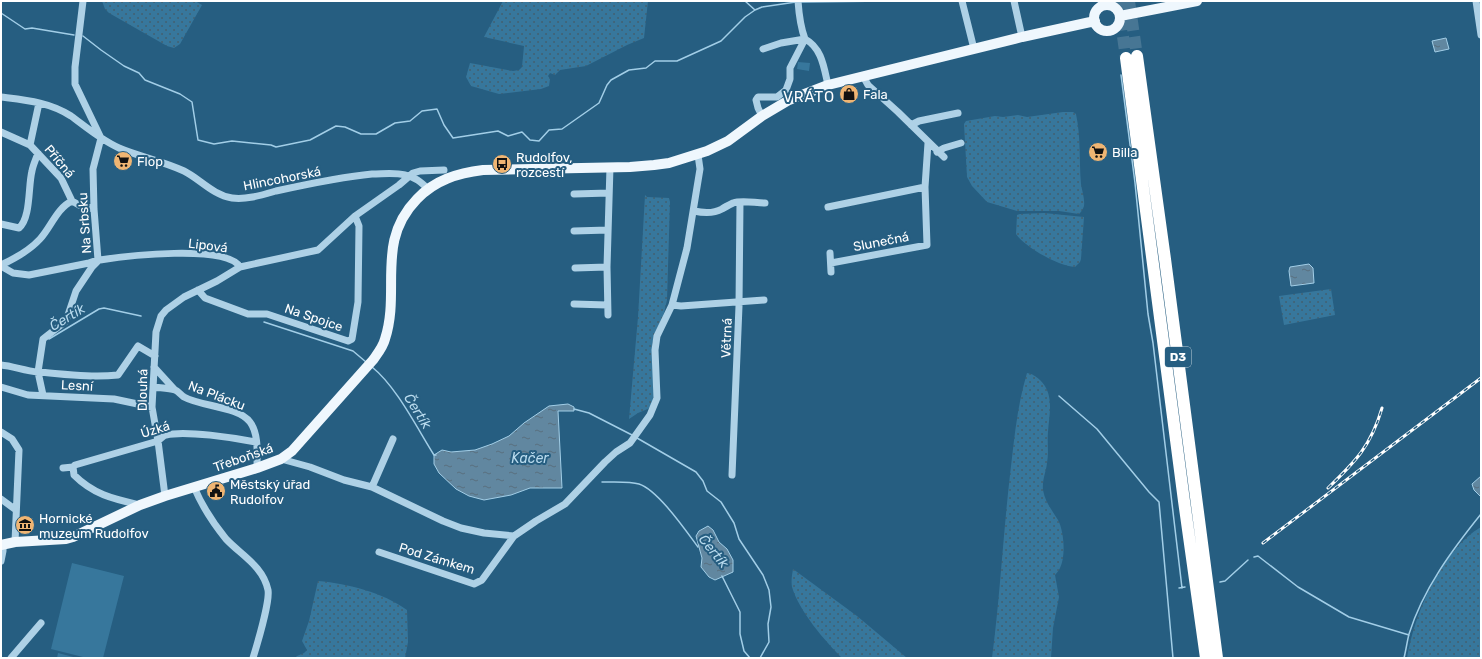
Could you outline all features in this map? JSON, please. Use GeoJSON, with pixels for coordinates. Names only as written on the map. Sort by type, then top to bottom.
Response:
{"type":"FeatureCollection","features":[{"type":"Feature","properties":{"kind":"highway","name":"D3"},"geometry":{"type":"LineString","coordinates":[[1206,658],[1184,501],[1132,57],[1165,259],[1216,658]]}},
{"type":"Feature","properties":{"kind":"main road"},"geometry":{"type":"LineString","coordinates":[[1120,16],[1197,1]]}},
{"type":"Feature","properties":{"kind":"main road"},"geometry":{"type":"LineString","coordinates":[[1102,4],[1112,6],[1120,16],[1120,20],[1115,28],[1107,31],[1099,28],[1094,18],[1097,10],[1102,4]]}},
{"type":"Feature","properties":{"kind":"main road","name":"Třeboňská"},"geometry":{"type":"LineString","coordinates":[[2,545],[15,542],[66,539],[140,505],[257,468],[281,459],[292,451],[370,364],[382,345],[388,330],[392,253],[395,237],[401,222],[409,209],[428,189],[452,176],[479,170],[654,165],[684,159],[698,155],[728,141],[762,116],[789,100],[828,85],[1022,37],[1095,21]]}},
{"type":"Feature","properties":{"kind":"street"},"geometry":{"type":"LineString","coordinates":[[82,1],[75,67],[75,84],[101,138]]}},
{"type":"Feature","properties":{"kind":"street"},"geometry":{"type":"LineString","coordinates":[[962,1],[974,49]]}},
{"type":"Feature","properties":{"kind":"street"},"geometry":{"type":"LineString","coordinates":[[1014,1],[1022,37]]}},
{"type":"Feature","properties":{"kind":"street"},"geometry":{"type":"LineString","coordinates":[[1476,1],[1481,35]]}},
{"type":"Feature","properties":{"kind":"street"},"geometry":{"type":"LineString","coordinates":[[762,116],[756,100],[758,97],[777,97],[786,90],[790,79],[790,68],[805,39],[799,19],[798,3]]}},
{"type":"Feature","properties":{"kind":"street"},"geometry":{"type":"LineString","coordinates":[[763,49],[781,43],[805,39],[812,43],[818,50],[828,85]]}},
{"type":"Feature","properties":{"kind":"street"},"geometry":{"type":"LineString","coordinates":[[863,76],[868,85],[944,157]]}},
{"type":"Feature","properties":{"kind":"street","name":"Hlincohorská"},"geometry":{"type":"LineString","coordinates":[[1,97],[39,103],[53,107],[70,115],[101,138],[124,150],[176,167],[213,191],[232,198],[248,198],[360,175],[388,173],[409,176],[422,182],[428,189]]}},
{"type":"Feature","properties":{"kind":"street"},"geometry":{"type":"LineString","coordinates":[[30,145],[39,103]]}},
{"type":"Feature","properties":{"kind":"street"},"geometry":{"type":"LineString","coordinates":[[911,125],[919,121],[958,113]]}},
{"type":"Feature","properties":{"kind":"street","name":"Příčná"},"geometry":{"type":"LineString","coordinates":[[1,132],[30,145],[61,178],[72,201]]}},
{"type":"Feature","properties":{"kind":"street","name":"Na Srbsku"},"geometry":{"type":"LineString","coordinates":[[98,260],[93,169],[101,138]]}},
{"type":"Feature","properties":{"kind":"street","name":"Slunečná"},"geometry":{"type":"LineString","coordinates":[[831,263],[927,245],[925,187],[928,143]]}},
{"type":"Feature","properties":{"kind":"street"},"geometry":{"type":"LineString","coordinates":[[939,151],[961,143]]}},
{"type":"Feature","properties":{"kind":"street"},"geometry":{"type":"LineString","coordinates":[[1,224],[15,228],[22,226],[26,216],[31,172],[38,153]]}},
{"type":"Feature","properties":{"kind":"street","name":"Pod Zámkem"},"geometry":{"type":"LineString","coordinates":[[379,552],[474,584],[482,580],[514,536],[565,504],[605,462],[634,440],[650,415],[657,398],[655,350],[658,336],[672,305],[687,248],[700,169],[698,155]]}},
{"type":"Feature","properties":{"kind":"street"},"geometry":{"type":"LineString","coordinates":[[608,315],[607,267],[610,167]]}},
{"type":"Feature","properties":{"kind":"street","name":"Hlincohorská"},"geometry":{"type":"LineString","coordinates":[[409,176],[420,171],[444,170]]}},
{"type":"Feature","properties":{"kind":"street","name":"Lipová"},"geometry":{"type":"LineString","coordinates":[[1,266],[13,273],[29,275],[98,260],[154,253],[216,255],[238,263],[240,267],[318,250],[355,216],[399,185],[409,176]]}},
{"type":"Feature","properties":{"kind":"street"},"geometry":{"type":"LineString","coordinates":[[828,207],[925,187]]}},
{"type":"Feature","properties":{"kind":"street"},"geometry":{"type":"LineString","coordinates":[[574,194],[609,193]]}},
{"type":"Feature","properties":{"kind":"street"},"geometry":{"type":"LineString","coordinates":[[1,266],[32,247],[63,207],[72,201],[79,205],[94,209]]}},
{"type":"Feature","properties":{"kind":"street"},"geometry":{"type":"LineString","coordinates":[[694,211],[703,213],[720,211],[733,203],[740,202],[765,203]]}},
{"type":"Feature","properties":{"kind":"street","name":"Větrná"},"geometry":{"type":"LineString","coordinates":[[732,475],[739,302],[740,202]]}},
{"type":"Feature","properties":{"kind":"street","name":"Na Spojce"},"geometry":{"type":"LineString","coordinates":[[198,290],[205,298],[248,314],[267,314],[348,341],[352,339],[358,302],[359,226],[355,216]]}},
{"type":"Feature","properties":{"kind":"street"},"geometry":{"type":"LineString","coordinates":[[574,231],[608,230]]}},
{"type":"Feature","properties":{"kind":"street"},"geometry":{"type":"LineString","coordinates":[[830,253],[831,272]]}},
{"type":"Feature","properties":{"kind":"street"},"geometry":{"type":"LineString","coordinates":[[43,395],[38,372],[43,339],[66,321],[76,291],[98,260]]}},
{"type":"Feature","properties":{"kind":"street","name":"Dlouhá"},"geometry":{"type":"LineString","coordinates":[[165,496],[152,407],[156,332],[161,316],[174,304],[240,267]]}},
{"type":"Feature","properties":{"kind":"street"},"geometry":{"type":"LineString","coordinates":[[575,268],[607,267]]}},
{"type":"Feature","properties":{"kind":"street"},"geometry":{"type":"LineString","coordinates":[[672,305],[681,306],[764,300]]}},
{"type":"Feature","properties":{"kind":"street"},"geometry":{"type":"LineString","coordinates":[[574,304],[607,305]]}},
{"type":"Feature","properties":{"kind":"street","name":"Dlouhá"},"geometry":{"type":"LineString","coordinates":[[38,372],[58,372],[82,376],[118,375],[138,346],[155,356]]}},
{"type":"Feature","properties":{"kind":"street"},"geometry":{"type":"LineString","coordinates":[[1,365],[38,372]]}},
{"type":"Feature","properties":{"kind":"street"},"geometry":{"type":"LineString","coordinates":[[154,367],[175,390]]}},
{"type":"Feature","properties":{"kind":"street","name":"Lesní"},"geometry":{"type":"LineString","coordinates":[[1,387],[22,394],[114,399],[152,407]]}},
{"type":"Feature","properties":{"kind":"street","name":"Na Plácku"},"geometry":{"type":"LineString","coordinates":[[153,387],[175,390],[184,397],[223,408],[241,415],[250,422],[256,436],[257,468]]}},
{"type":"Feature","properties":{"kind":"street"},"geometry":{"type":"LineString","coordinates":[[1,432],[12,439],[19,450],[15,542]]}},
{"type":"Feature","properties":{"kind":"street","name":"Úzká"},"geometry":{"type":"LineString","coordinates":[[63,468],[73,467],[75,465],[158,441],[164,436],[182,434],[224,437],[256,442]]}},
{"type":"Feature","properties":{"kind":"street"},"geometry":{"type":"LineString","coordinates":[[372,487],[393,439]]}},
{"type":"Feature","properties":{"kind":"street"},"geometry":{"type":"LineString","coordinates":[[281,459],[310,467],[344,480],[372,487],[461,528],[484,533],[514,536]]}},
{"type":"Feature","properties":{"kind":"street"},"geometry":{"type":"LineString","coordinates":[[73,467],[74,475],[95,492],[106,497],[140,505]]}},
{"type":"Feature","properties":{"kind":"street"},"geometry":{"type":"LineString","coordinates":[[194,487],[206,511],[219,530],[259,569],[268,590],[262,627],[253,658]]}},
{"type":"Feature","properties":{"kind":"street"},"geometry":{"type":"LineString","coordinates":[[1,499],[16,510]]}},
{"type":"Feature","properties":{"kind":"street"},"geometry":{"type":"LineString","coordinates":[[1,561],[3,551],[2,545]]}},
{"type":"Feature","properties":{"kind":"street"},"geometry":{"type":"LineString","coordinates":[[10,658],[41,623]]}},
{"type":"Feature","properties":{"kind":"shaded area"},"geometry":{"type":"Polygon","coordinates":[[[102,1],[195,1],[202,5],[180,44],[174,48],[167,46],[109,13],[105,9],[102,1]]]}},
{"type":"Feature","properties":{"kind":"shaded area"},"geometry":{"type":"Polygon","coordinates":[[[503,1],[648,1],[644,38],[586,66],[560,70],[555,75],[550,73],[548,76],[550,79],[549,86],[541,89],[499,94],[471,86],[466,77],[470,63],[513,71],[519,70],[522,67],[524,46],[484,37],[503,1]]]}},
{"type":"Feature","properties":{"kind":"shaded area"},"geometry":{"type":"Polygon","coordinates":[[[798,62],[810,63],[809,71],[797,69],[798,62]]]}},
{"type":"Feature","properties":{"kind":"shaded area"},"geometry":{"type":"Polygon","coordinates":[[[1073,112],[1076,114],[1078,123],[1081,184],[1084,198],[1084,207],[1081,212],[1079,214],[1059,211],[1017,211],[987,202],[972,186],[967,177],[964,124],[966,121],[995,116],[1003,117],[1018,115],[1027,117],[1073,112]]]}},
{"type":"Feature","properties":{"kind":"shaded area"},"geometry":{"type":"Polygon","coordinates":[[[645,195],[647,197],[669,198],[670,202],[667,300],[664,313],[652,343],[654,396],[650,408],[629,419],[638,317],[645,195]]]}},
{"type":"Feature","properties":{"kind":"shaded area"},"geometry":{"type":"Polygon","coordinates":[[[1044,213],[1084,217],[1081,259],[1075,267],[1051,260],[1042,255],[1020,239],[1016,234],[1017,215],[1044,213]]]}},
{"type":"Feature","properties":{"kind":"shaded area"},"geometry":{"type":"Polygon","coordinates":[[[1331,289],[1335,315],[1284,325],[1279,296],[1331,289]]]}},
{"type":"Feature","properties":{"kind":"shaded area"},"geometry":{"type":"Polygon","coordinates":[[[1027,373],[1034,375],[1045,386],[1048,392],[1050,405],[1048,455],[1043,490],[1047,502],[1062,530],[1064,550],[1063,557],[1060,569],[1055,575],[1059,597],[1053,628],[1051,658],[992,658],[1014,436],[1027,373]]]}},
{"type":"Feature","properties":{"kind":"shaded area"},"geometry":{"type":"Polygon","coordinates":[[[1481,527],[1481,658],[1407,658],[1416,623],[1423,604],[1442,567],[1467,537],[1481,527]]]}},
{"type":"Feature","properties":{"kind":"shaded area"},"geometry":{"type":"Polygon","coordinates":[[[72,563],[124,576],[103,658],[87,658],[51,649],[72,563]]]}},
{"type":"Feature","properties":{"kind":"shaded area"},"geometry":{"type":"Polygon","coordinates":[[[793,569],[857,616],[907,658],[842,658],[806,616],[800,606],[792,587],[793,569]]]}},
{"type":"Feature","properties":{"kind":"shaded area"},"geometry":{"type":"Polygon","coordinates":[[[318,581],[341,584],[365,590],[387,598],[407,610],[408,642],[405,658],[295,658],[307,650],[302,641],[309,621],[318,581]]]}},
{"type":"Feature","properties":{"kind":"shaded area"},"geometry":{"type":"Polygon","coordinates":[[[58,653],[77,658],[57,658],[58,653]]]}},
{"type":"Feature","properties":{"kind":"water"},"geometry":{"type":"Polygon","coordinates":[[[1446,38],[1449,49],[1435,52],[1432,41],[1446,38]]]}},
{"type":"Feature","properties":{"kind":"water"},"geometry":{"type":"Polygon","coordinates":[[[1309,264],[1313,268],[1314,283],[1291,286],[1289,271],[1290,267],[1309,264]]]}},
{"type":"Feature","properties":{"kind":"water","name":"Kačer"},"geometry":{"type":"Polygon","coordinates":[[[568,404],[574,407],[574,411],[558,411],[562,488],[530,488],[511,495],[484,500],[469,496],[456,489],[439,473],[434,464],[434,455],[442,450],[451,452],[475,450],[492,444],[509,436],[524,423],[549,406],[568,404]]]}},
{"type":"Feature","properties":{"kind":"water"},"geometry":{"type":"Polygon","coordinates":[[[1481,476],[1481,497],[1474,490],[1472,484],[1481,476]]]}},
{"type":"Feature","properties":{"kind":"water"},"geometry":{"type":"Polygon","coordinates":[[[708,526],[713,530],[719,542],[727,549],[733,560],[733,572],[715,580],[709,577],[701,567],[702,558],[696,536],[699,531],[708,526]]]}},
{"type":"Feature","properties":{"kind":"waterway"},"geometry":{"type":"LineString","coordinates":[[745,1],[755,10]]}},
{"type":"Feature","properties":{"kind":"waterway"},"geometry":{"type":"LineString","coordinates":[[800,2],[889,1]]}},
{"type":"Feature","properties":{"kind":"waterway"},"geometry":{"type":"LineString","coordinates":[[83,36],[124,66],[139,73],[145,80],[180,94],[192,102],[198,140],[214,144],[232,141],[271,145],[276,147],[310,140],[336,126],[345,127],[361,134],[376,134],[395,123],[410,121],[422,111],[437,109],[444,125],[453,138],[498,131],[508,136],[522,132],[530,140],[539,141],[549,130],[562,129],[599,103],[607,85],[611,80],[629,70],[646,68],[655,61],[677,61],[721,41],[745,17],[755,10],[762,7],[796,2]]}},
{"type":"Feature","properties":{"kind":"waterway"},"geometry":{"type":"LineString","coordinates":[[1,13],[25,29],[32,28],[74,35]]}},
{"type":"Feature","properties":{"kind":"waterway"},"geometry":{"type":"LineString","coordinates":[[1121,75],[1135,183],[1148,314],[1153,343],[1182,588]]}},
{"type":"Feature","properties":{"kind":"waterway","name":"Čertík"},"geometry":{"type":"LineString","coordinates":[[49,339],[99,309],[104,308],[141,316]]}},
{"type":"Feature","properties":{"kind":"waterway","name":"Čertík"},"geometry":{"type":"LineString","coordinates":[[264,322],[353,351],[366,362]]}},
{"type":"Feature","properties":{"kind":"waterway","name":"Čertík"},"geometry":{"type":"LineString","coordinates":[[372,367],[381,375],[398,396],[434,455],[436,455]]}},
{"type":"Feature","properties":{"kind":"waterway"},"geometry":{"type":"LineString","coordinates":[[1059,396],[1097,429],[1159,502],[1173,658]]}},
{"type":"Feature","properties":{"kind":"waterway"},"geometry":{"type":"LineString","coordinates":[[574,409],[589,413],[632,435]]}},
{"type":"Feature","properties":{"kind":"waterway"},"geometry":{"type":"LineString","coordinates":[[637,438],[696,472],[703,481],[707,491],[721,502],[734,523],[739,539],[763,575],[769,590],[771,607],[768,624],[769,642],[760,658]]}},
{"type":"Feature","properties":{"kind":"waterway","name":"Čertík"},"geometry":{"type":"LineString","coordinates":[[602,482],[631,482],[639,484],[655,494],[698,547]]}},
{"type":"Feature","properties":{"kind":"waterway"},"geometry":{"type":"LineString","coordinates":[[1404,658],[1409,634],[1415,617],[1430,586],[1449,556],[1481,514]]}},
{"type":"Feature","properties":{"kind":"waterway"},"geometry":{"type":"LineString","coordinates":[[1254,557],[1258,556],[1298,587],[1349,617],[1409,635]]}},
{"type":"Feature","properties":{"kind":"waterway"},"geometry":{"type":"LineString","coordinates":[[1220,582],[1225,581],[1248,560]]}},
{"type":"Feature","properties":{"kind":"waterway","name":"Čertík"},"geometry":{"type":"LineString","coordinates":[[722,576],[740,612],[740,634],[744,651],[750,658]]}},
{"type":"Feature","properties":{"kind":"waterway"},"geometry":{"type":"LineString","coordinates":[[1179,588],[1185,587]]}},
{"type":"Feature","properties":{"kind":"tunnel"},"geometry":{"type":"LineString","coordinates":[[1118,1],[1126,58]]}},
{"type":"Feature","properties":{"kind":"tunnel"},"geometry":{"type":"LineString","coordinates":[[1129,1],[1137,56]]}},
{"type":"Feature","properties":{"kind":"railway"},"geometry":{"type":"LineString","coordinates":[[1263,543],[1481,378]]}},
{"type":"Feature","properties":{"kind":"railway"},"geometry":{"type":"LineString","coordinates":[[1328,488],[1361,452],[1373,433],[1382,408]]}},
{"type":"Feature","properties":{"kind":"place","name":"Fala"},"geometry":{"type":"Point","coordinates":[849,94]}},
{"type":"Feature","properties":{"kind":"place","name":"Billa"},"geometry":{"type":"Point","coordinates":[1098,152]}},
{"type":"Feature","properties":{"kind":"place","name":"Flop"},"geometry":{"type":"Point","coordinates":[123,161]}},
{"type":"Feature","properties":{"kind":"place","name":"Rudolfov, rozcestí"},"geometry":{"type":"Point","coordinates":[502,164]}},
{"type":"Feature","properties":{"kind":"place","name":"Městský úřad Rudolfov"},"geometry":{"type":"Point","coordinates":[216,491]}},
{"type":"Feature","properties":{"kind":"place","name":"Hornické muzeum Rudolfov"},"geometry":{"type":"Point","coordinates":[25,525]}},
{"type":"Feature","properties":{"kind":"district","name":"VRÁTO"},"geometry":{"type":"Point","coordinates":[809,97]}}]}
